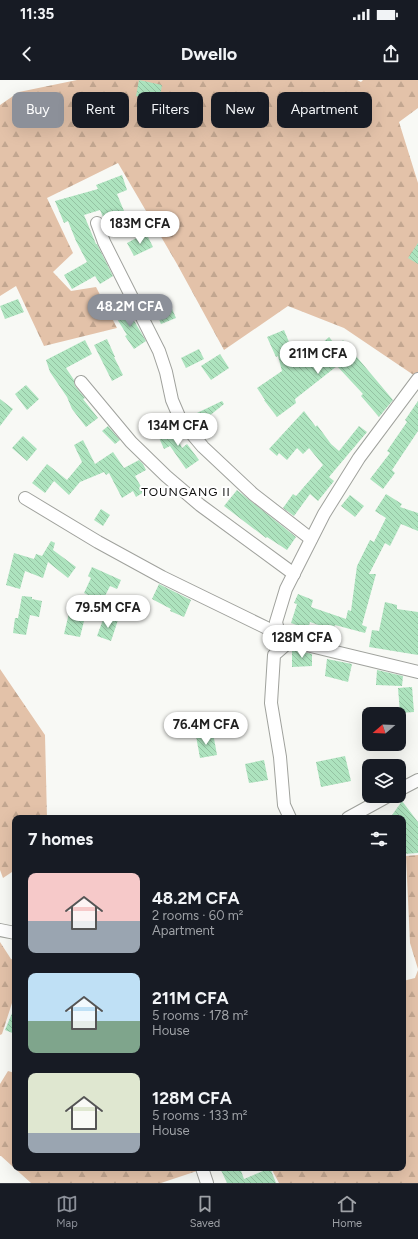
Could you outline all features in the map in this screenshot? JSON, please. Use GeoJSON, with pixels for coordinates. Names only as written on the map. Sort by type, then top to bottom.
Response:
{"type":"FeatureCollection","features":[{"type":"Feature","properties":{"kind":"street"},"geometry":{"type":"LineString","coordinates":[[97,223],[104,242],[158,351],[166,372],[172,400],[182,421],[203,447],[253,494],[311,539]]}},
{"type":"Feature","properties":{"kind":"street"},"geometry":{"type":"LineString","coordinates":[[279,634],[276,622],[286,589],[324,514],[359,458],[418,380]]}},
{"type":"Feature","properties":{"kind":"street"},"geometry":{"type":"LineString","coordinates":[[81,382],[131,442],[166,476],[200,505],[294,574]]}},
{"type":"Feature","properties":{"kind":"street"},"geometry":{"type":"LineString","coordinates":[[25,498],[98,542],[162,576],[279,634],[290,642],[418,672]]}},
{"type":"Feature","properties":{"kind":"street"},"geometry":{"type":"LineString","coordinates":[[289,815],[284,805],[280,757],[271,703],[274,655],[290,642]]}},
{"type":"Feature","properties":{"kind":"street"},"geometry":{"type":"LineString","coordinates":[[406,786],[418,780]]}},
{"type":"Feature","properties":{"kind":"street"},"geometry":{"type":"LineString","coordinates":[[353,815],[375,803]]}},
{"type":"Feature","properties":{"kind":"street"},"geometry":{"type":"LineString","coordinates":[[0,930],[12,932]]}},
{"type":"Feature","properties":{"kind":"street"},"geometry":{"type":"LineString","coordinates":[[203,1171],[207,1183]]}},
{"type":"Feature","properties":{"kind":"green space"},"geometry":{"type":"Polygon","coordinates":[[[77,80],[357,80],[361,82],[363,80],[418,80],[418,108],[399,122],[418,183],[418,378],[344,328],[288,306],[224,350],[177,264],[118,163],[47,198],[73,253],[53,272],[71,291],[96,287],[117,328],[44,346],[16,286],[0,296],[0,105],[12,97],[12,128],[64,128],[64,92],[19,92],[77,80]]]}},
{"type":"Feature","properties":{"kind":"green space"},"geometry":{"type":"Polygon","coordinates":[[[0,669],[45,735],[47,815],[12,815],[12,872],[3,878],[0,870],[0,669]]]}},
{"type":"Feature","properties":{"kind":"green space"},"geometry":{"type":"Polygon","coordinates":[[[418,855],[418,969],[410,943],[406,856],[418,855]]]}},
{"type":"Feature","properties":{"kind":"green space"},"geometry":{"type":"Polygon","coordinates":[[[0,942],[12,959],[12,1003],[2,1034],[0,1035],[0,942]]]}},
{"type":"Feature","properties":{"kind":"green space"},"geometry":{"type":"Polygon","coordinates":[[[418,970],[418,1183],[279,1183],[273,1171],[406,1171],[406,980],[415,978],[418,970]]]}},
{"type":"Feature","properties":{"kind":"green space"},"geometry":{"type":"Polygon","coordinates":[[[8,1071],[12,1072],[12,1166],[0,1156],[0,1084],[8,1071]]]}},
{"type":"Feature","properties":{"kind":"green space"},"geometry":{"type":"Polygon","coordinates":[[[18,1171],[197,1171],[161,1183],[31,1183],[18,1171]]]}},
{"type":"Feature","properties":{"kind":"building"},"geometry":{"type":"Polygon","coordinates":[[[139,80],[162,85],[161,92],[137,92],[136,96],[139,80]]]}},
{"type":"Feature","properties":{"kind":"building"},"geometry":{"type":"Polygon","coordinates":[[[122,175],[127,190],[117,194],[124,211],[104,219],[100,210],[84,215],[96,244],[113,276],[100,284],[95,276],[72,289],[64,275],[87,262],[68,221],[64,223],[55,201],[98,189],[96,185],[122,175]]]}},
{"type":"Feature","properties":{"kind":"building"},"geometry":{"type":"Polygon","coordinates":[[[146,233],[153,247],[134,256],[127,243],[146,233]]]}},
{"type":"Feature","properties":{"kind":"building"},"geometry":{"type":"Polygon","coordinates":[[[418,243],[418,264],[408,258],[418,243]]]}},
{"type":"Feature","properties":{"kind":"building"},"geometry":{"type":"Polygon","coordinates":[[[167,297],[176,318],[161,324],[152,303],[167,297]]]}},
{"type":"Feature","properties":{"kind":"building"},"geometry":{"type":"Polygon","coordinates":[[[18,299],[24,312],[5,319],[0,306],[18,299]]]}},
{"type":"Feature","properties":{"kind":"building"},"geometry":{"type":"Polygon","coordinates":[[[126,307],[146,341],[134,349],[125,336],[127,335],[114,314],[126,307]]]}},
{"type":"Feature","properties":{"kind":"building"},"geometry":{"type":"Polygon","coordinates":[[[284,330],[299,366],[321,348],[319,346],[329,337],[337,347],[343,340],[393,400],[379,417],[361,396],[363,394],[337,366],[295,399],[296,403],[277,417],[257,388],[282,371],[278,356],[276,357],[267,337],[284,330]]]}},
{"type":"Feature","properties":{"kind":"building"},"geometry":{"type":"Polygon","coordinates":[[[107,339],[123,375],[112,381],[94,345],[107,339]]]}},
{"type":"Feature","properties":{"kind":"building"},"geometry":{"type":"Polygon","coordinates":[[[85,340],[92,354],[66,368],[74,380],[75,386],[85,398],[83,399],[98,418],[86,427],[72,409],[67,397],[50,372],[46,360],[85,340]]]}},
{"type":"Feature","properties":{"kind":"building"},"geometry":{"type":"Polygon","coordinates":[[[199,349],[204,359],[186,368],[181,358],[199,349]]]}},
{"type":"Feature","properties":{"kind":"building"},"geometry":{"type":"Polygon","coordinates":[[[220,354],[229,368],[211,380],[201,366],[220,354]]]}},
{"type":"Feature","properties":{"kind":"building"},"geometry":{"type":"Polygon","coordinates":[[[26,385],[39,399],[27,410],[15,394],[26,385]]]}},
{"type":"Feature","properties":{"kind":"building"},"geometry":{"type":"Polygon","coordinates":[[[0,399],[13,409],[0,426],[0,399]]]}},
{"type":"Feature","properties":{"kind":"building"},"geometry":{"type":"Polygon","coordinates":[[[222,401],[224,404],[203,421],[197,413],[222,401]]]}},
{"type":"Feature","properties":{"kind":"building"},"geometry":{"type":"Polygon","coordinates":[[[418,401],[418,431],[392,470],[395,473],[383,489],[370,479],[390,453],[387,451],[407,422],[405,420],[418,401]]]}},
{"type":"Feature","properties":{"kind":"building"},"geometry":{"type":"Polygon","coordinates":[[[304,411],[316,427],[317,425],[331,444],[339,451],[359,426],[367,432],[329,477],[334,481],[318,501],[310,494],[294,516],[283,508],[293,494],[296,496],[323,465],[309,448],[303,454],[297,448],[287,460],[279,453],[277,456],[269,449],[304,411]]]}},
{"type":"Feature","properties":{"kind":"building"},"geometry":{"type":"Polygon","coordinates":[[[108,426],[120,440],[115,444],[102,431],[108,426]]]}},
{"type":"Feature","properties":{"kind":"building"},"geometry":{"type":"Polygon","coordinates":[[[172,426],[182,448],[187,444],[199,460],[186,469],[170,446],[164,449],[157,433],[172,426]]]}},
{"type":"Feature","properties":{"kind":"building"},"geometry":{"type":"Polygon","coordinates":[[[23,436],[37,449],[27,461],[12,448],[23,436]]]}},
{"type":"Feature","properties":{"kind":"building"},"geometry":{"type":"Polygon","coordinates":[[[83,440],[95,464],[113,452],[124,468],[139,460],[146,470],[135,476],[144,492],[136,497],[133,491],[122,498],[109,473],[106,475],[104,472],[80,482],[69,495],[54,481],[45,493],[32,483],[47,464],[67,480],[82,462],[74,445],[83,440]]]}},
{"type":"Feature","properties":{"kind":"building"},"geometry":{"type":"Polygon","coordinates":[[[237,490],[296,537],[287,550],[267,537],[266,538],[224,506],[237,490]]]}},
{"type":"Feature","properties":{"kind":"building"},"geometry":{"type":"Polygon","coordinates":[[[386,494],[402,504],[400,507],[418,513],[418,531],[401,524],[390,546],[385,543],[369,574],[376,574],[362,625],[367,627],[365,633],[335,625],[333,630],[310,622],[308,629],[291,623],[297,604],[294,603],[298,594],[313,600],[311,607],[346,619],[348,610],[351,611],[357,566],[370,540],[374,542],[386,518],[375,511],[386,494]]]}},
{"type":"Feature","properties":{"kind":"building"},"geometry":{"type":"Polygon","coordinates":[[[350,495],[364,506],[355,517],[341,506],[350,495]]]}},
{"type":"Feature","properties":{"kind":"building"},"geometry":{"type":"Polygon","coordinates":[[[101,509],[110,515],[103,526],[94,520],[101,509]]]}},
{"type":"Feature","properties":{"kind":"building"},"geometry":{"type":"Polygon","coordinates":[[[51,541],[55,543],[53,550],[76,567],[68,578],[48,562],[43,578],[25,571],[20,589],[6,585],[14,553],[34,559],[36,554],[42,556],[51,541]]]}},
{"type":"Feature","properties":{"kind":"building"},"geometry":{"type":"Polygon","coordinates":[[[92,567],[121,580],[117,589],[110,586],[102,602],[84,593],[91,578],[88,576],[92,567]]]}},
{"type":"Feature","properties":{"kind":"building"},"geometry":{"type":"Polygon","coordinates":[[[159,584],[191,600],[184,617],[170,611],[171,609],[152,599],[159,584]]]}},
{"type":"Feature","properties":{"kind":"building"},"geometry":{"type":"Polygon","coordinates":[[[22,596],[32,597],[32,599],[42,601],[39,617],[30,615],[26,635],[13,633],[15,618],[18,618],[22,596]]]}},
{"type":"Feature","properties":{"kind":"building"},"geometry":{"type":"Polygon","coordinates":[[[385,602],[397,605],[397,609],[418,612],[418,655],[369,647],[372,630],[379,631],[385,602]]]}},
{"type":"Feature","properties":{"kind":"building"},"geometry":{"type":"Polygon","coordinates":[[[70,609],[86,613],[80,637],[64,634],[70,609]]]}},
{"type":"Feature","properties":{"kind":"building"},"geometry":{"type":"Polygon","coordinates":[[[104,617],[118,620],[111,641],[97,636],[104,617]]]}},
{"type":"Feature","properties":{"kind":"building"},"geometry":{"type":"Polygon","coordinates":[[[292,651],[312,654],[312,666],[292,667],[292,651]]]}},
{"type":"Feature","properties":{"kind":"building"},"geometry":{"type":"Polygon","coordinates":[[[327,659],[352,664],[348,682],[325,676],[327,659]]]}},
{"type":"Feature","properties":{"kind":"building"},"geometry":{"type":"Polygon","coordinates":[[[377,670],[403,676],[402,686],[376,685],[377,670]]]}},
{"type":"Feature","properties":{"kind":"building"},"geometry":{"type":"Polygon","coordinates":[[[412,687],[414,712],[406,713],[406,707],[400,707],[398,688],[412,687]]]}},
{"type":"Feature","properties":{"kind":"building"},"geometry":{"type":"Polygon","coordinates":[[[213,733],[217,755],[200,758],[196,736],[213,733]]]}},
{"type":"Feature","properties":{"kind":"building"},"geometry":{"type":"Polygon","coordinates":[[[345,756],[351,781],[321,787],[316,762],[345,756]]]}},
{"type":"Feature","properties":{"kind":"building"},"geometry":{"type":"Polygon","coordinates":[[[264,760],[268,780],[249,783],[245,764],[264,760]]]}},
{"type":"Feature","properties":{"kind":"building"},"geometry":{"type":"Polygon","coordinates":[[[401,803],[404,803],[418,822],[418,853],[406,854],[406,815],[392,815],[401,803]]]}},
{"type":"Feature","properties":{"kind":"building"},"geometry":{"type":"Polygon","coordinates":[[[12,1013],[12,1033],[5,1030],[12,1013]]]}},
{"type":"Feature","properties":{"kind":"building"},"geometry":{"type":"Polygon","coordinates":[[[221,1171],[241,1171],[244,1179],[263,1171],[271,1171],[276,1183],[227,1183],[221,1171]]]}},
{"type":"Feature","properties":{"kind":"district","name":"TOUNGANG II"},"geometry":{"type":"Point","coordinates":[186,492]}}]}
